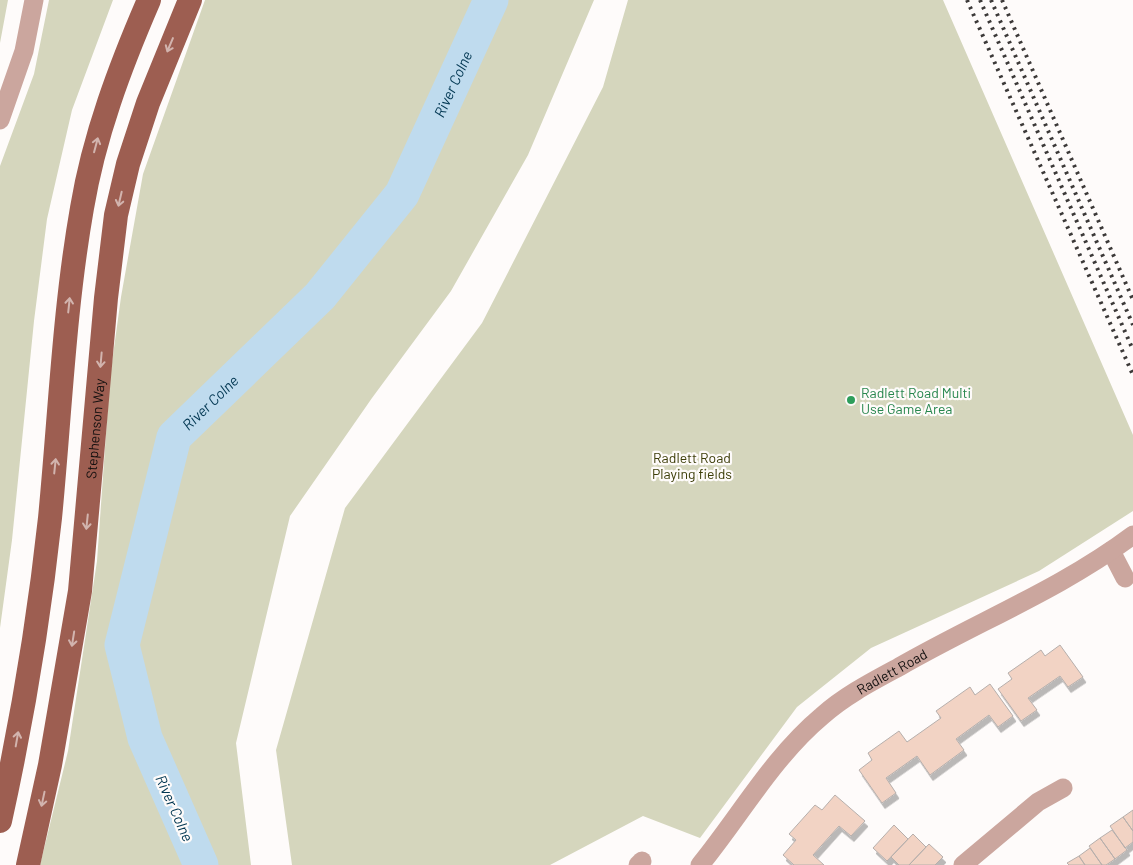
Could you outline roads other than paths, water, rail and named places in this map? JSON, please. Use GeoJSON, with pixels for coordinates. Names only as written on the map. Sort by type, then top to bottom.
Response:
{"type":"FeatureCollection","features":[{"type":"Feature","properties":{"kind":"main road"},"geometry":{"type":"LineString","coordinates":[[0,821],[27,686],[43,585],[58,438],[64,346],[82,207],[96,145],[114,86],[149,0]]}},
{"type":"Feature","properties":{"kind":"main road","name":"Stephenson Way"},"geometry":{"type":"LineString","coordinates":[[28,865],[59,716],[80,591],[106,298],[116,215],[128,164],[148,103],[190,0]]}},
{"type":"Feature","properties":{"kind":"street"},"geometry":{"type":"LineString","coordinates":[[0,120],[24,51],[34,0]]}},
{"type":"Feature","properties":{"kind":"street","name":"Radlett Road"},"geometry":{"type":"LineString","coordinates":[[700,865],[790,748],[822,715],[894,669],[1053,587],[1112,551],[1133,535]]}},
{"type":"Feature","properties":{"kind":"street"},"geometry":{"type":"LineString","coordinates":[[1112,551],[1125,578]]}},
{"type":"Feature","properties":{"kind":"street"},"geometry":{"type":"LineString","coordinates":[[963,865],[1038,802],[1063,788]]}},
{"type":"Feature","properties":{"kind":"waterway","name":"River Colne"},"geometry":{"type":"LineString","coordinates":[[201,865],[145,738],[122,645],[174,437],[320,296],[402,194],[491,0]]}},
{"type":"Feature","properties":{"kind":"railway"},"geometry":{"type":"LineString","coordinates":[[967,0],[1133,375]]}},
{"type":"Feature","properties":{"kind":"railway"},"geometry":{"type":"LineString","coordinates":[[980,0],[1133,350]]}},
{"type":"Feature","properties":{"kind":"railway"},"geometry":{"type":"LineString","coordinates":[[991,0],[1133,325]]}},
{"type":"Feature","properties":{"kind":"railway"},"geometry":{"type":"LineString","coordinates":[[1002,0],[1133,300]]}},
{"type":"Feature","properties":{"kind":"place","name":"Radlett Road Multi Use Game Area"},"geometry":{"type":"Point","coordinates":[851,400]}},
{"type":"Feature","properties":{"kind":"park label","name":"Radlett Road Playing fields"},"geometry":{"type":"Point","coordinates":[692,466]}}]}
